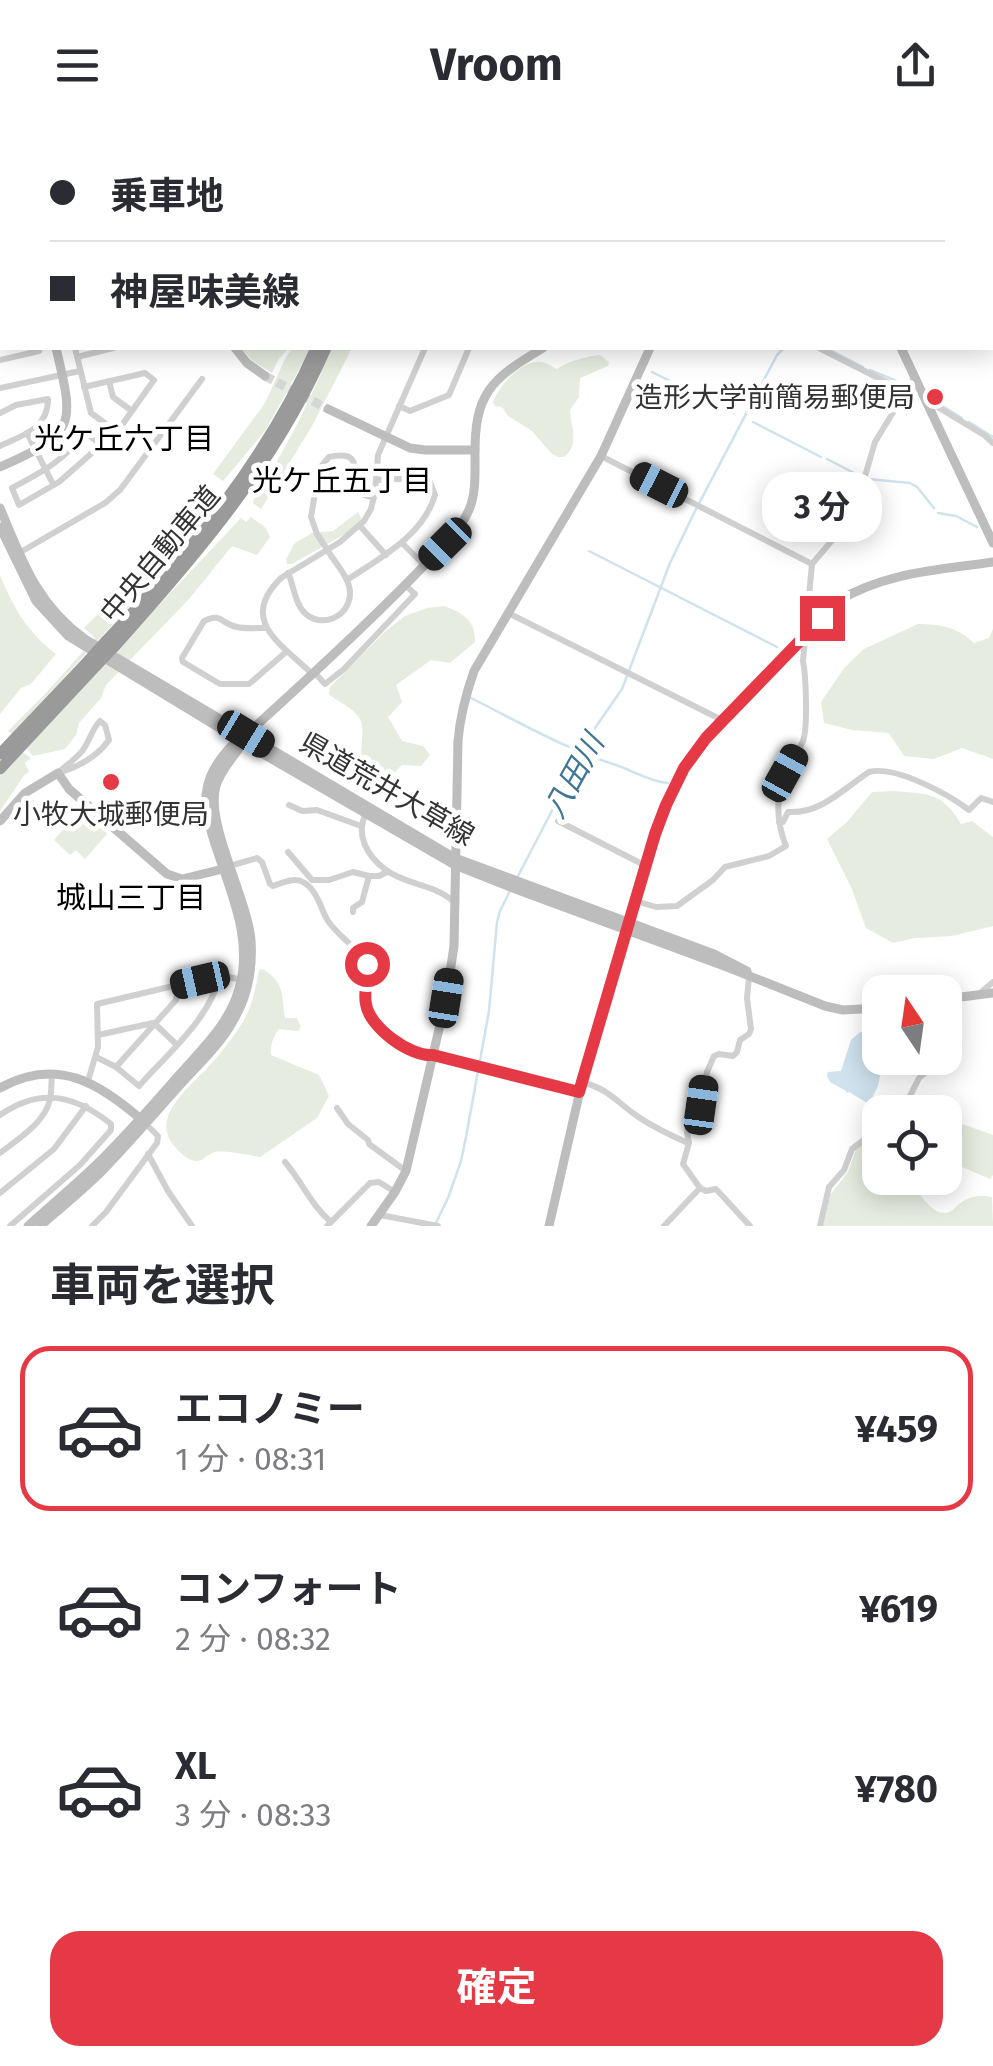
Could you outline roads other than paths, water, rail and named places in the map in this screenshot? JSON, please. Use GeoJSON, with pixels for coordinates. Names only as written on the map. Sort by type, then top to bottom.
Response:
{"type":"FeatureCollection","features":[{"type":"Feature","properties":{"kind":"highway","name":"中央自動車道"},"geometry":{"type":"LineString","coordinates":[[110,644],[238,483],[292,399],[315,350]]}},
{"type":"Feature","properties":{"kind":"highway","name":"中央自動車道"},"geometry":{"type":"LineString","coordinates":[[0,754],[92,663],[215,530],[256,474],[300,402],[325,350]]}},
{"type":"Feature","properties":{"kind":"highway","name":"中央自動車道"},"geometry":{"type":"LineString","coordinates":[[0,768],[92,663]]}},
{"type":"Feature","properties":{"kind":"street"},"geometry":{"type":"LineString","coordinates":[[0,360],[39,350]]}},
{"type":"Feature","properties":{"kind":"street"},"geometry":{"type":"LineString","coordinates":[[0,467],[36,451],[57,435],[65,422],[68,403],[57,350]]}},
{"type":"Feature","properties":{"kind":"street"},"geometry":{"type":"LineString","coordinates":[[237,350],[265,376]]}},
{"type":"Feature","properties":{"kind":"street"},"geometry":{"type":"LineString","coordinates":[[406,585],[415,594],[325,684],[286,652],[266,628],[262,614],[274,585],[340,542],[368,515],[377,480],[376,460],[424,350]]}},
{"type":"Feature","properties":{"kind":"street"},"geometry":{"type":"LineString","coordinates":[[400,406],[410,411],[449,395],[468,350]]}},
{"type":"Feature","properties":{"kind":"street"},"geometry":{"type":"LineString","coordinates":[[28,1226],[143,1121],[228,1029],[247,990],[251,938],[208,824],[206,798],[214,770],[406,585],[457,530],[474,497],[478,414],[486,393],[505,372],[536,350]]}},
{"type":"Feature","properties":{"kind":"street"},"geometry":{"type":"LineString","coordinates":[[372,1226],[406,1171],[446,998],[455,902],[462,708],[474,671],[601,456],[649,350]]}},
{"type":"Feature","properties":{"kind":"street"},"geometry":{"type":"LineString","coordinates":[[823,350],[906,392]]}},
{"type":"Feature","properties":{"kind":"street"},"geometry":{"type":"LineString","coordinates":[[902,350],[993,543]]}},
{"type":"Feature","properties":{"kind":"street"},"geometry":{"type":"LineString","coordinates":[[76,352],[90,413],[117,432]]}},
{"type":"Feature","properties":{"kind":"street"},"geometry":{"type":"LineString","coordinates":[[0,388],[80,371]]}},
{"type":"Feature","properties":{"kind":"street"},"geometry":{"type":"LineString","coordinates":[[84,387],[145,373],[154,380],[112,438],[69,474],[20,504],[12,488],[70,452],[84,432],[100,445]]}},
{"type":"Feature","properties":{"kind":"street"},"geometry":{"type":"LineString","coordinates":[[635,900],[656,907],[677,906],[725,867],[769,856],[786,846],[778,800],[785,773],[804,738],[803,661],[812,564],[840,530],[862,482],[874,442],[914,378]]}},
{"type":"Feature","properties":{"kind":"street"},"geometry":{"type":"LineString","coordinates":[[20,553],[105,503],[120,490],[202,379]]}},
{"type":"Feature","properties":{"kind":"street"},"geometry":{"type":"LineString","coordinates":[[109,381],[114,398],[132,411]]}},
{"type":"Feature","properties":{"kind":"street"},"geometry":{"type":"LineString","coordinates":[[0,412],[48,399],[44,420],[28,433],[0,446]]}},
{"type":"Feature","properties":{"kind":"street"},"geometry":{"type":"LineString","coordinates":[[928,408],[936,406],[993,443]]}},
{"type":"Feature","properties":{"kind":"street"},"geometry":{"type":"LineString","coordinates":[[328,409],[417,450],[475,450]]}},
{"type":"Feature","properties":{"kind":"street"},"geometry":{"type":"LineString","coordinates":[[28,433],[53,484]]}},
{"type":"Feature","properties":{"kind":"street"},"geometry":{"type":"LineString","coordinates":[[288,573],[303,611],[313,619],[336,618],[347,606],[350,593],[311,516],[324,460],[340,455],[349,458],[356,466],[359,490],[374,498]]}},
{"type":"Feature","properties":{"kind":"street"},"geometry":{"type":"LineString","coordinates":[[601,456],[812,564]]}},
{"type":"Feature","properties":{"kind":"street"},"geometry":{"type":"LineString","coordinates":[[346,580],[402,542],[432,506],[435,495],[430,482],[421,478],[377,480]]}},
{"type":"Feature","properties":{"kind":"street","name":"県道荒井大草線"},"geometry":{"type":"LineString","coordinates":[[0,508],[42,598],[73,630],[242,739]]}},
{"type":"Feature","properties":{"kind":"street"},"geometry":{"type":"LineString","coordinates":[[360,526],[386,554]]}},
{"type":"Feature","properties":{"kind":"street","name":"県道荒井大草線"},"geometry":{"type":"LineString","coordinates":[[0,527],[36,601],[68,636],[455,861],[627,926],[731,960],[772,986]]}},
{"type":"Feature","properties":{"kind":"street"},"geometry":{"type":"LineString","coordinates":[[402,542],[424,565]]}},
{"type":"Feature","properties":{"kind":"street"},"geometry":{"type":"LineString","coordinates":[[549,1226],[580,1087],[627,926],[666,805],[684,768],[722,720],[838,601],[885,578],[993,562]]}},
{"type":"Feature","properties":{"kind":"street"},"geometry":{"type":"LineString","coordinates":[[508,613],[722,720]]}},
{"type":"Feature","properties":{"kind":"street"},"geometry":{"type":"LineString","coordinates":[[266,628],[234,628],[216,616],[209,617],[183,662],[220,684],[249,684],[286,652]]}},
{"type":"Feature","properties":{"kind":"street"},"geometry":{"type":"LineString","coordinates":[[0,821],[24,793],[95,756],[109,740],[104,722],[96,723],[85,746],[58,774]]}},
{"type":"Feature","properties":{"kind":"street"},"geometry":{"type":"LineString","coordinates":[[779,822],[788,812],[801,813],[820,806],[878,770],[905,777],[969,810],[981,798],[993,802]]}},
{"type":"Feature","properties":{"kind":"street"},"geometry":{"type":"LineString","coordinates":[[58,774],[69,789],[166,874],[182,879],[259,858],[273,886],[301,881],[313,892],[328,922],[367,964],[369,978],[364,999],[371,1019],[396,1042],[424,1056],[580,1087],[600,1087],[633,1114],[689,1144]]}},
{"type":"Feature","properties":{"kind":"street"},"geometry":{"type":"LineString","coordinates":[[289,805],[317,810],[361,826]]}},
{"type":"Feature","properties":{"kind":"street"},"geometry":{"type":"LineString","coordinates":[[368,811],[361,826],[362,840],[387,872],[444,892],[455,902]]}},
{"type":"Feature","properties":{"kind":"street"},"geometry":{"type":"LineString","coordinates":[[558,821],[646,866]]}},
{"type":"Feature","properties":{"kind":"street"},"geometry":{"type":"LineString","coordinates":[[288,852],[312,880],[329,880]]}},
{"type":"Feature","properties":{"kind":"street"},"geometry":{"type":"LineString","coordinates":[[40,1226],[100,1173],[216,1033],[236,1001],[244,959],[227,867]]}},
{"type":"Feature","properties":{"kind":"street"},"geometry":{"type":"LineString","coordinates":[[313,892],[329,880],[352,872],[369,876],[387,872]]}},
{"type":"Feature","properties":{"kind":"street"},"geometry":{"type":"LineString","coordinates":[[353,912],[362,902],[369,876]]}},
{"type":"Feature","properties":{"kind":"street","name":"県道荒井大草線"},"geometry":{"type":"LineString","coordinates":[[627,926],[825,1006],[862,1009]]}},
{"type":"Feature","properties":{"kind":"street"},"geometry":{"type":"LineString","coordinates":[[88,1081],[96,1057],[96,1004],[220,975],[242,980]]}},
{"type":"Feature","properties":{"kind":"street"},"geometry":{"type":"LineString","coordinates":[[96,1057],[139,1086],[200,1018],[211,1002],[220,975]]}},
{"type":"Feature","properties":{"kind":"street"},"geometry":{"type":"LineString","coordinates":[[750,976],[747,998],[752,1029],[740,1040],[734,1056],[714,1056],[701,1105],[690,1120],[683,1164],[700,1188],[706,1192],[716,1189],[750,1226]]}},
{"type":"Feature","properties":{"kind":"street"},"geometry":{"type":"LineString","coordinates":[[978,995],[993,982]]}},
{"type":"Feature","properties":{"kind":"street"},"geometry":{"type":"LineString","coordinates":[[116,1067],[176,1000],[180,984]]}},
{"type":"Feature","properties":{"kind":"street"},"geometry":{"type":"LineString","coordinates":[[962,997],[993,993]]}},
{"type":"Feature","properties":{"kind":"street"},"geometry":{"type":"LineString","coordinates":[[154,1023],[176,1044]]}},
{"type":"Feature","properties":{"kind":"street"},"geometry":{"type":"LineString","coordinates":[[98,1035],[154,1023]]}},
{"type":"Feature","properties":{"kind":"street"},"geometry":{"type":"LineString","coordinates":[[134,1027],[143,1036]]}},
{"type":"Feature","properties":{"kind":"street"},"geometry":{"type":"LineString","coordinates":[[0,1153],[28,1131],[46,1110],[52,1074]]}},
{"type":"Feature","properties":{"kind":"street"},"geometry":{"type":"LineString","coordinates":[[0,1088],[24,1078],[71,1076],[112,1095],[155,1132],[158,1140],[127,1186],[92,1226]]}},
{"type":"Feature","properties":{"kind":"street"},"geometry":{"type":"LineString","coordinates":[[0,1114],[26,1101],[51,1097],[86,1106],[110,1124],[111,1130],[80,1165],[10,1226]]}},
{"type":"Feature","properties":{"kind":"street"},"geometry":{"type":"LineString","coordinates":[[0,1192],[54,1149],[86,1106]]}},
{"type":"Feature","properties":{"kind":"street"},"geometry":{"type":"LineString","coordinates":[[337,1108],[369,1144],[406,1171]]}},
{"type":"Feature","properties":{"kind":"street"},"geometry":{"type":"LineString","coordinates":[[820,1226],[829,1187],[844,1170],[852,1149],[862,1142]]}},
{"type":"Feature","properties":{"kind":"street"},"geometry":{"type":"LineString","coordinates":[[148,1154],[192,1226]]}},
{"type":"Feature","properties":{"kind":"street"},"geometry":{"type":"LineString","coordinates":[[286,1162],[314,1208],[329,1224],[370,1183],[379,1182],[396,1192]]}},
{"type":"Feature","properties":{"kind":"street"},"geometry":{"type":"LineString","coordinates":[[664,1226],[700,1188]]}},
{"type":"Feature","properties":{"kind":"street"},"geometry":{"type":"LineString","coordinates":[[380,1215],[438,1226]]}},
{"type":"Feature","properties":{"kind":"water"},"geometry":{"type":"Polygon","coordinates":[[[862,1032],[862,1075],[880,1075],[874,1095],[862,1095],[862,1100],[846,1093],[827,1076],[828,1072],[841,1071],[851,1040],[862,1032]]]}},
{"type":"Feature","properties":{"kind":"waterway","name":"八田川"},"geometry":{"type":"LineString","coordinates":[[517,878],[595,728],[622,689],[670,563],[782,350]]}},
{"type":"Feature","properties":{"kind":"waterway"},"geometry":{"type":"LineString","coordinates":[[830,350],[863,367]]}},
{"type":"Feature","properties":{"kind":"waterway"},"geometry":{"type":"LineString","coordinates":[[870,370],[906,385]]}},
{"type":"Feature","properties":{"kind":"waterway"},"geometry":{"type":"LineString","coordinates":[[652,372],[734,413]]}},
{"type":"Feature","properties":{"kind":"waterway"},"geometry":{"type":"LineString","coordinates":[[939,404],[962,418]]}},
{"type":"Feature","properties":{"kind":"waterway"},"geometry":{"type":"LineString","coordinates":[[753,422],[821,457]]}},
{"type":"Feature","properties":{"kind":"waterway"},"geometry":{"type":"LineString","coordinates":[[969,422],[993,437]]}},
{"type":"Feature","properties":{"kind":"waterway"},"geometry":{"type":"LineString","coordinates":[[827,459],[860,476]]}},
{"type":"Feature","properties":{"kind":"waterway"},"geometry":{"type":"LineString","coordinates":[[868,479],[910,483],[934,508]]}},
{"type":"Feature","properties":{"kind":"waterway"},"geometry":{"type":"LineString","coordinates":[[938,513],[956,516],[977,527]]}},
{"type":"Feature","properties":{"kind":"waterway"},"geometry":{"type":"LineString","coordinates":[[589,551],[777,647]]}},
{"type":"Feature","properties":{"kind":"waterway"},"geometry":{"type":"LineString","coordinates":[[471,698],[579,751],[668,783]]}},
{"type":"Feature","properties":{"kind":"waterway","name":"八田川"},"geometry":{"type":"LineString","coordinates":[[435,1225],[461,1161],[489,1011],[497,922],[511,889]]}},
{"type":"Feature","properties":{"kind":"tunnel"},"geometry":{"type":"LineString","coordinates":[[265,376],[328,409]]}},
{"type":"Feature","properties":{"kind":"place","name":"造形大学前簡易郵便局"},"geometry":{"type":"Point","coordinates":[935,397]}},
{"type":"Feature","properties":{"kind":"place","name":"小牧大城郵便局"},"geometry":{"type":"Point","coordinates":[111,782]}},
{"type":"Feature","properties":{"kind":"district","name":"光ケ丘六丁目"},"geometry":{"type":"Point","coordinates":[124,439]}},
{"type":"Feature","properties":{"kind":"district","name":"光ケ丘五丁目"},"geometry":{"type":"Point","coordinates":[342,481]}},
{"type":"Feature","properties":{"kind":"district","name":"城山三丁目"},"geometry":{"type":"Point","coordinates":[131,898]}}]}
